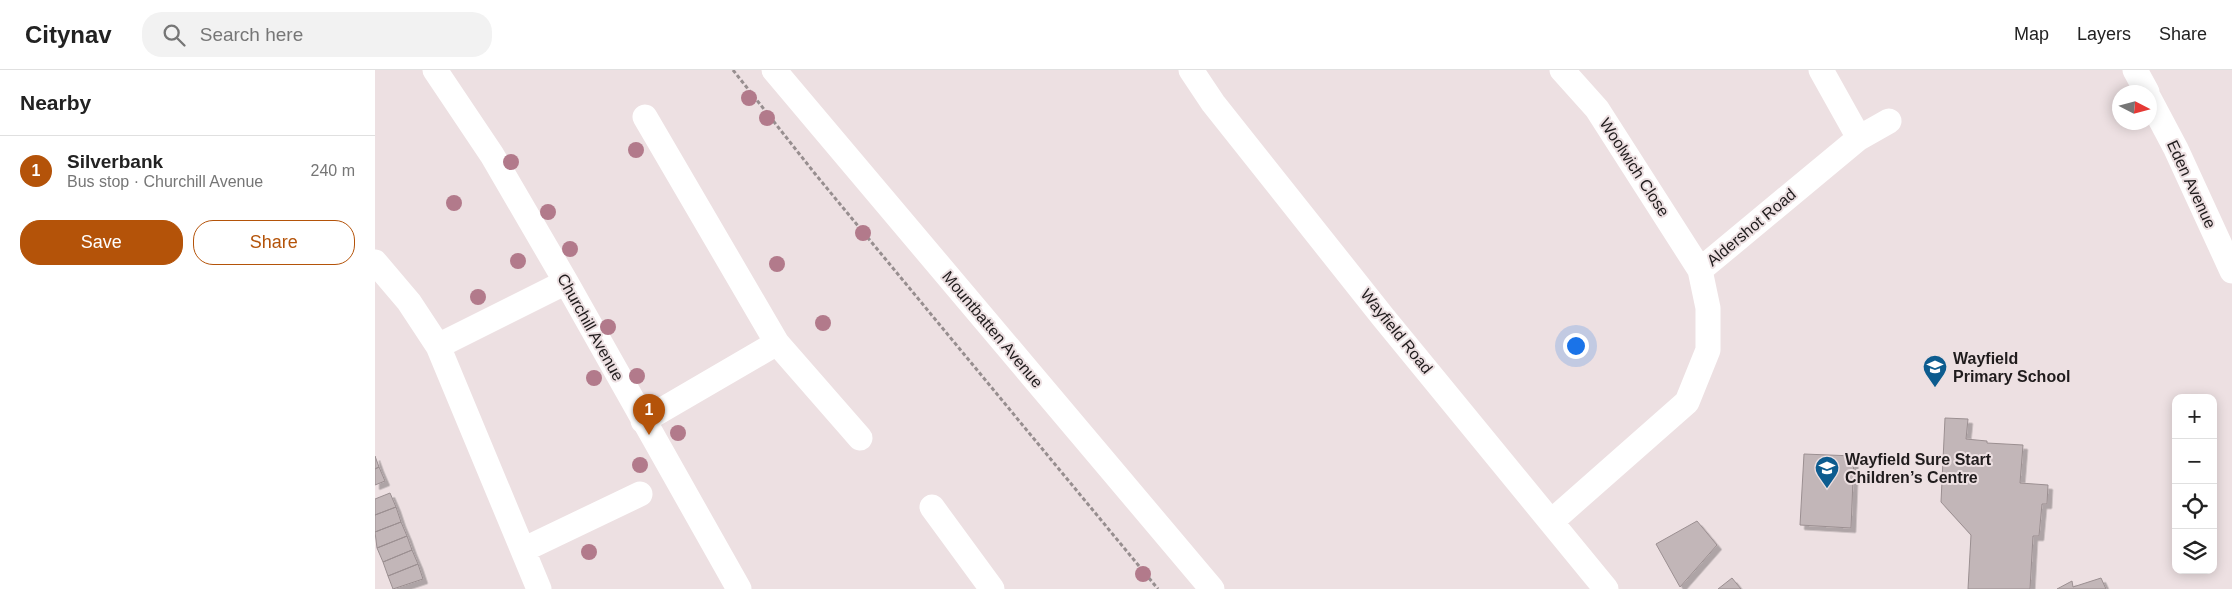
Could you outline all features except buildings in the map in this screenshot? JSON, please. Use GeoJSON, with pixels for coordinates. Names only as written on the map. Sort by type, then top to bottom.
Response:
{"type":"FeatureCollection","features":[{"type":"Feature","properties":{"kind":"street","name":"Churchill Avenue"},"geometry":{"type":"LineString","coordinates":[[435,70],[492,155],[567,282],[643,421],[739,589]]}},
{"type":"Feature","properties":{"kind":"street","name":"Mountbatten Avenue"},"geometry":{"type":"LineString","coordinates":[[774,70],[1212,589]]}},
{"type":"Feature","properties":{"kind":"street","name":"Wayfield Road"},"geometry":{"type":"LineString","coordinates":[[1191,70],[1213,103],[1383,317],[1606,589]]}},
{"type":"Feature","properties":{"kind":"street","name":"Woolwich Close"},"geometry":{"type":"LineString","coordinates":[[1562,70],[1597,108],[1700,270]]}},
{"type":"Feature","properties":{"kind":"street"},"geometry":{"type":"LineString","coordinates":[[1821,70],[1859,138]]}},
{"type":"Feature","properties":{"kind":"street"},"geometry":{"type":"LineString","coordinates":[[2135,70],[2143,85]]}},
{"type":"Feature","properties":{"kind":"street","name":"Eden Avenue"},"geometry":{"type":"LineString","coordinates":[[2157,113],[2176,149],[2232,272]]}},
{"type":"Feature","properties":{"kind":"street"},"geometry":{"type":"LineString","coordinates":[[645,117],[777,343],[860,438]]}},
{"type":"Feature","properties":{"kind":"street","name":"Aldershot Road"},"geometry":{"type":"LineString","coordinates":[[1552,521],[1687,402],[1708,350],[1708,308],[1700,270],[1859,138],[1889,121]]}},
{"type":"Feature","properties":{"kind":"street"},"geometry":{"type":"LineString","coordinates":[[375,262],[409,302],[438,346],[539,589]]}},
{"type":"Feature","properties":{"kind":"street"},"geometry":{"type":"LineString","coordinates":[[438,346],[567,282]]}},
{"type":"Feature","properties":{"kind":"street"},"geometry":{"type":"LineString","coordinates":[[643,421],[777,343]]}},
{"type":"Feature","properties":{"kind":"street"},"geometry":{"type":"LineString","coordinates":[[523,550],[640,494]]}},
{"type":"Feature","properties":{"kind":"street"},"geometry":{"type":"LineString","coordinates":[[931,507],[992,589]]}},
{"type":"Feature","properties":{"kind":"path"},"geometry":{"type":"LineString","coordinates":[[733,70],[1158,589]]}},
{"type":"Feature","properties":{"kind":"place","name":"Wayfield Primary School"},"geometry":{"type":"Point","coordinates":[1935,388]}},
{"type":"Feature","properties":{"kind":"place","name":"Silverbank"},"geometry":{"type":"Point","coordinates":[649,435]}},
{"type":"Feature","properties":{"kind":"place","name":"Wayfield Sure Start Children’s Centre"},"geometry":{"type":"Point","coordinates":[1827,489]}}]}
